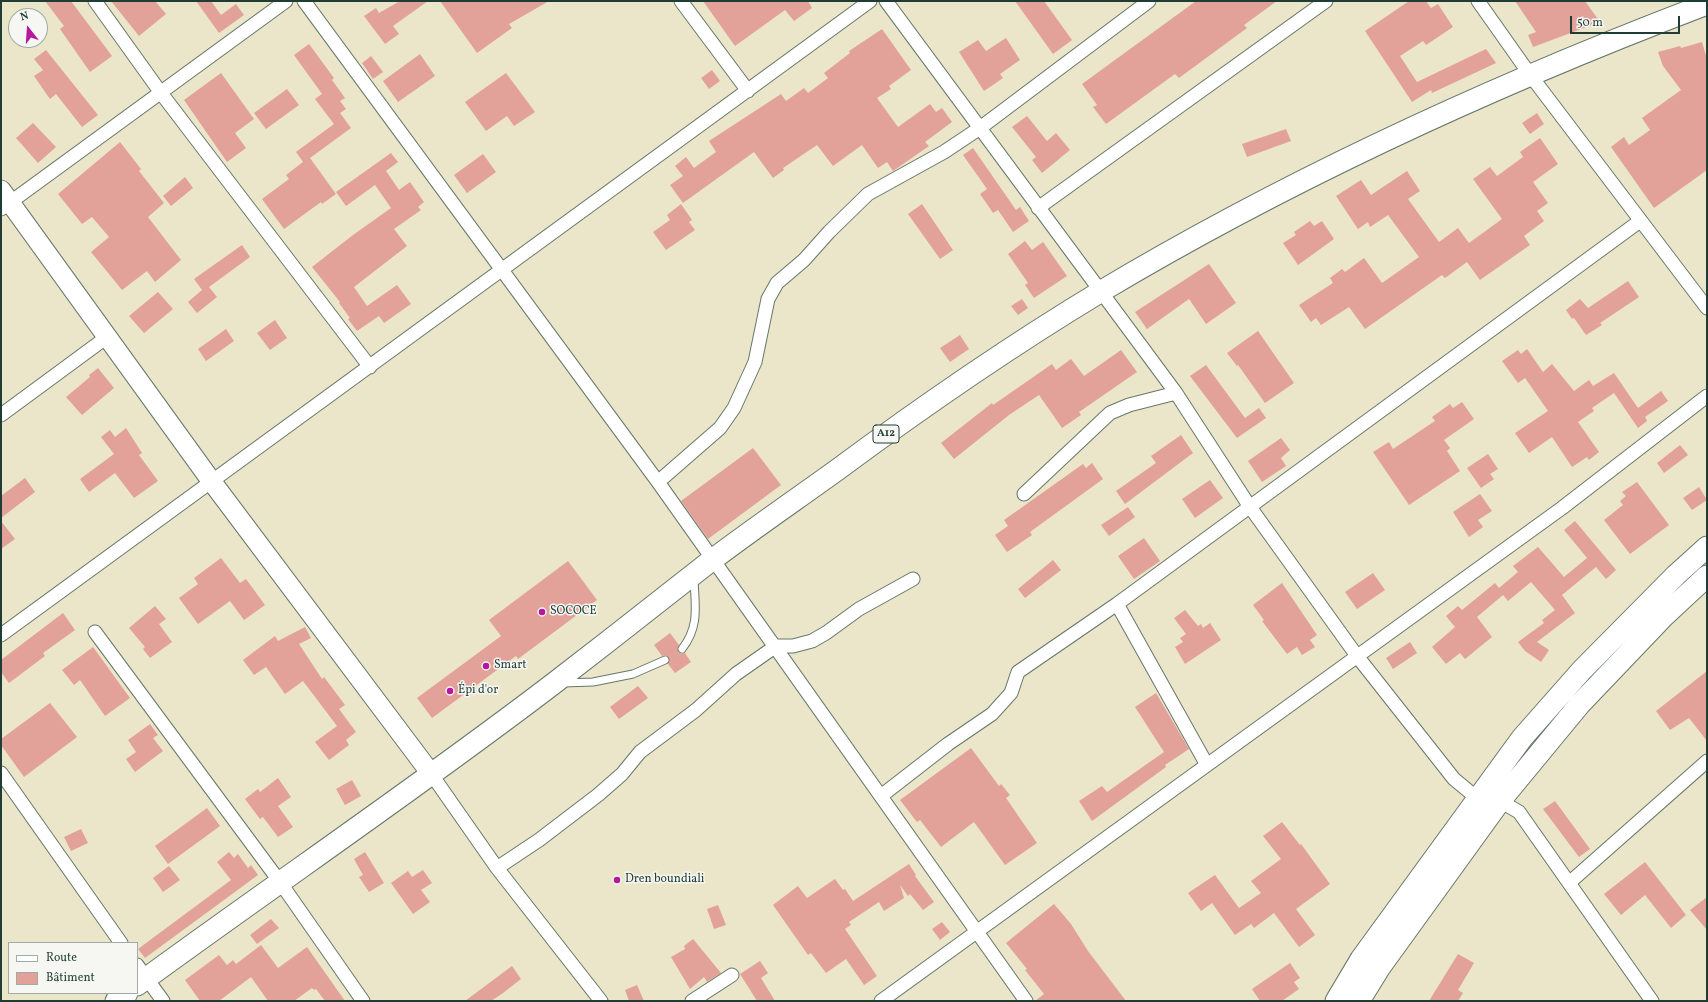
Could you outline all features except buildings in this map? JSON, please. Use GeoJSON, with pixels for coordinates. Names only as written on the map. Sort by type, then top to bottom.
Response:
{"type":"FeatureCollection","features":[{"type":"Feature","properties":{"kind":"main road","name":"A12"},"geometry":{"type":"LineString","coordinates":[[140,977],[280,882],[432,775],[554,684],[712,560],[938,396],[1018,343],[1100,292],[1236,215],[1378,143],[1531,76],[1679,7],[1707,4]]}},
{"type":"Feature","properties":{"kind":"main road"},"geometry":{"type":"LineString","coordinates":[[1336,1001],[1361,959],[1522,738],[1582,670],[1676,575],[1707,547]]}},
{"type":"Feature","properties":{"kind":"main road"},"geometry":{"type":"LineString","coordinates":[[1359,1001],[1380,967],[1500,801],[1580,704],[1664,616],[1707,576]]}},
{"type":"Feature","properties":{"kind":"main road"},"geometry":{"type":"LineString","coordinates":[[116,1001],[126,994]]}},
{"type":"Feature","properties":{"kind":"street"},"geometry":{"type":"LineString","coordinates":[[95,1],[161,93],[370,367]]}},
{"type":"Feature","properties":{"kind":"street"},"geometry":{"type":"LineString","coordinates":[[286,1],[161,93],[4,201],[107,337],[212,482],[432,775],[497,868],[601,1001]]}},
{"type":"Feature","properties":{"kind":"street"},"geometry":{"type":"LineString","coordinates":[[304,1],[658,482],[712,560],[776,646],[975,932],[1026,1001]]}},
{"type":"Feature","properties":{"kind":"street"},"geometry":{"type":"LineString","coordinates":[[681,1],[748,91]]}},
{"type":"Feature","properties":{"kind":"street"},"geometry":{"type":"LineString","coordinates":[[1,635],[870,1]]}},
{"type":"Feature","properties":{"kind":"street"},"geometry":{"type":"LineString","coordinates":[[886,1],[1176,394],[1250,507],[1357,656],[1454,779],[1477,798],[1500,801],[1519,812],[1652,1001]]}},
{"type":"Feature","properties":{"kind":"street"},"geometry":{"type":"LineString","coordinates":[[658,482],[720,428],[734,408],[755,362],[768,299],[777,283],[804,260],[829,232],[868,194],[944,152],[980,128],[1149,1]]}},
{"type":"Feature","properties":{"kind":"street"},"geometry":{"type":"LineString","coordinates":[[1038,208],[1326,1]]}},
{"type":"Feature","properties":{"kind":"street"},"geometry":{"type":"LineString","coordinates":[[1478,1],[1531,76],[1707,308]]}},
{"type":"Feature","properties":{"kind":"street"},"geometry":{"type":"LineString","coordinates":[[881,796],[948,744],[992,714],[1011,692],[1018,672],[1117,604],[1640,221]]}},
{"type":"Feature","properties":{"kind":"street"},"geometry":{"type":"LineString","coordinates":[[1,416],[107,337]]}},
{"type":"Feature","properties":{"kind":"street"},"geometry":{"type":"LineString","coordinates":[[1024,494],[1110,413],[1129,405],[1176,394]]}},
{"type":"Feature","properties":{"kind":"street"},"geometry":{"type":"LineString","coordinates":[[881,1001],[1562,508],[1707,396]]}},
{"type":"Feature","properties":{"kind":"street"},"geometry":{"type":"LineString","coordinates":[[497,868],[539,840],[598,795],[622,774],[640,752],[696,710],[736,674],[776,646],[793,646],[812,641],[826,633],[859,609],[913,579]]}},
{"type":"Feature","properties":{"kind":"street"},"geometry":{"type":"LineString","coordinates":[[1117,604],[1207,765]]}},
{"type":"Feature","properties":{"kind":"street"},"geometry":{"type":"LineString","coordinates":[[95,632],[280,882],[363,1001]]}},
{"type":"Feature","properties":{"kind":"street"},"geometry":{"type":"LineString","coordinates":[[1569,883],[1707,761]]}},
{"type":"Feature","properties":{"kind":"street"},"geometry":{"type":"LineString","coordinates":[[1,773],[120,942]]}},
{"type":"Feature","properties":{"kind":"street"},"geometry":{"type":"LineString","coordinates":[[692,1001],[732,975]]}},
{"type":"Feature","properties":{"kind":"street"},"geometry":{"type":"LineString","coordinates":[[140,977],[163,1001]]}},
{"type":"Feature","properties":{"kind":"lane"},"geometry":{"type":"LineString","coordinates":[[682,649],[691,638],[696,622],[694,575]]}},
{"type":"Feature","properties":{"kind":"lane"},"geometry":{"type":"LineString","coordinates":[[554,684],[593,682],[633,674],[665,660]]}},
{"type":"Feature","properties":{"kind":"place","name":"SOCOCE"},"geometry":{"type":"Point","coordinates":[542,612]}},
{"type":"Feature","properties":{"kind":"place","name":"Smart"},"geometry":{"type":"Point","coordinates":[486,666]}},
{"type":"Feature","properties":{"kind":"place","name":"Épi d'or"},"geometry":{"type":"Point","coordinates":[450,691]}},
{"type":"Feature","properties":{"kind":"place","name":"Dren boundiali"},"geometry":{"type":"Point","coordinates":[617,880]}}]}
